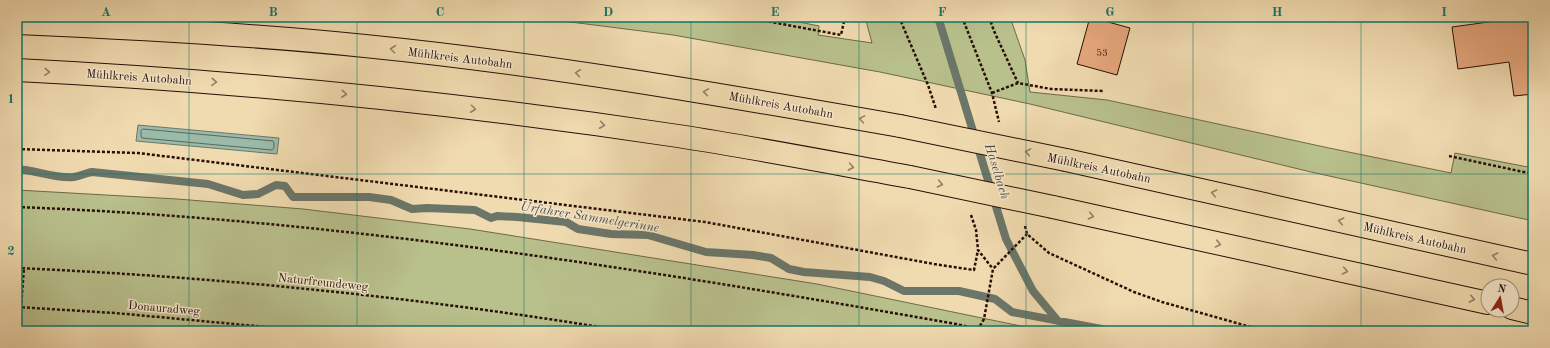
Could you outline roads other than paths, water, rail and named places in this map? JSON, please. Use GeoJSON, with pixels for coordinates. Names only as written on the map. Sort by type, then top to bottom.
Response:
{"type":"FeatureCollection","features":[{"type":"Feature","properties":{"kind":"highway","name":"Mühlkreis Autobahn"},"geometry":{"type":"LineString","coordinates":[[17,23],[228,35],[373,47],[636,81],[900,126],[1066,160],[1533,264]]}},
{"type":"Feature","properties":{"kind":"highway","name":"Mühlkreis Autobahn"},"geometry":{"type":"LineString","coordinates":[[17,70],[205,82],[316,91],[539,116],[681,137],[910,177],[1480,301]]}},
{"type":"Feature","properties":{"kind":"water"},"geometry":{"type":"Polygon","coordinates":[[[138,125],[279,138],[277,154],[136,141],[138,125]]]}},
{"type":"Feature","properties":{"kind":"waterway","name":"Haselbach"},"geometry":{"type":"LineString","coordinates":[[938,17],[1006,239],[1033,291],[1058,321]]}},
{"type":"Feature","properties":{"kind":"waterway","name":"Urfahrer Sammelgerinne"},"geometry":{"type":"LineString","coordinates":[[17,169],[60,177],[74,177],[92,172],[208,184],[243,195],[258,194],[276,185],[285,186],[293,197],[369,197],[391,200],[412,209],[427,208],[475,210],[491,218],[497,216],[517,217],[566,222],[578,229],[611,234],[648,235],[706,252],[753,255],[771,258],[789,269],[804,272],[870,277],[884,281],[904,291],[959,291],[995,299],[1012,312],[1112,331]]}}]}
